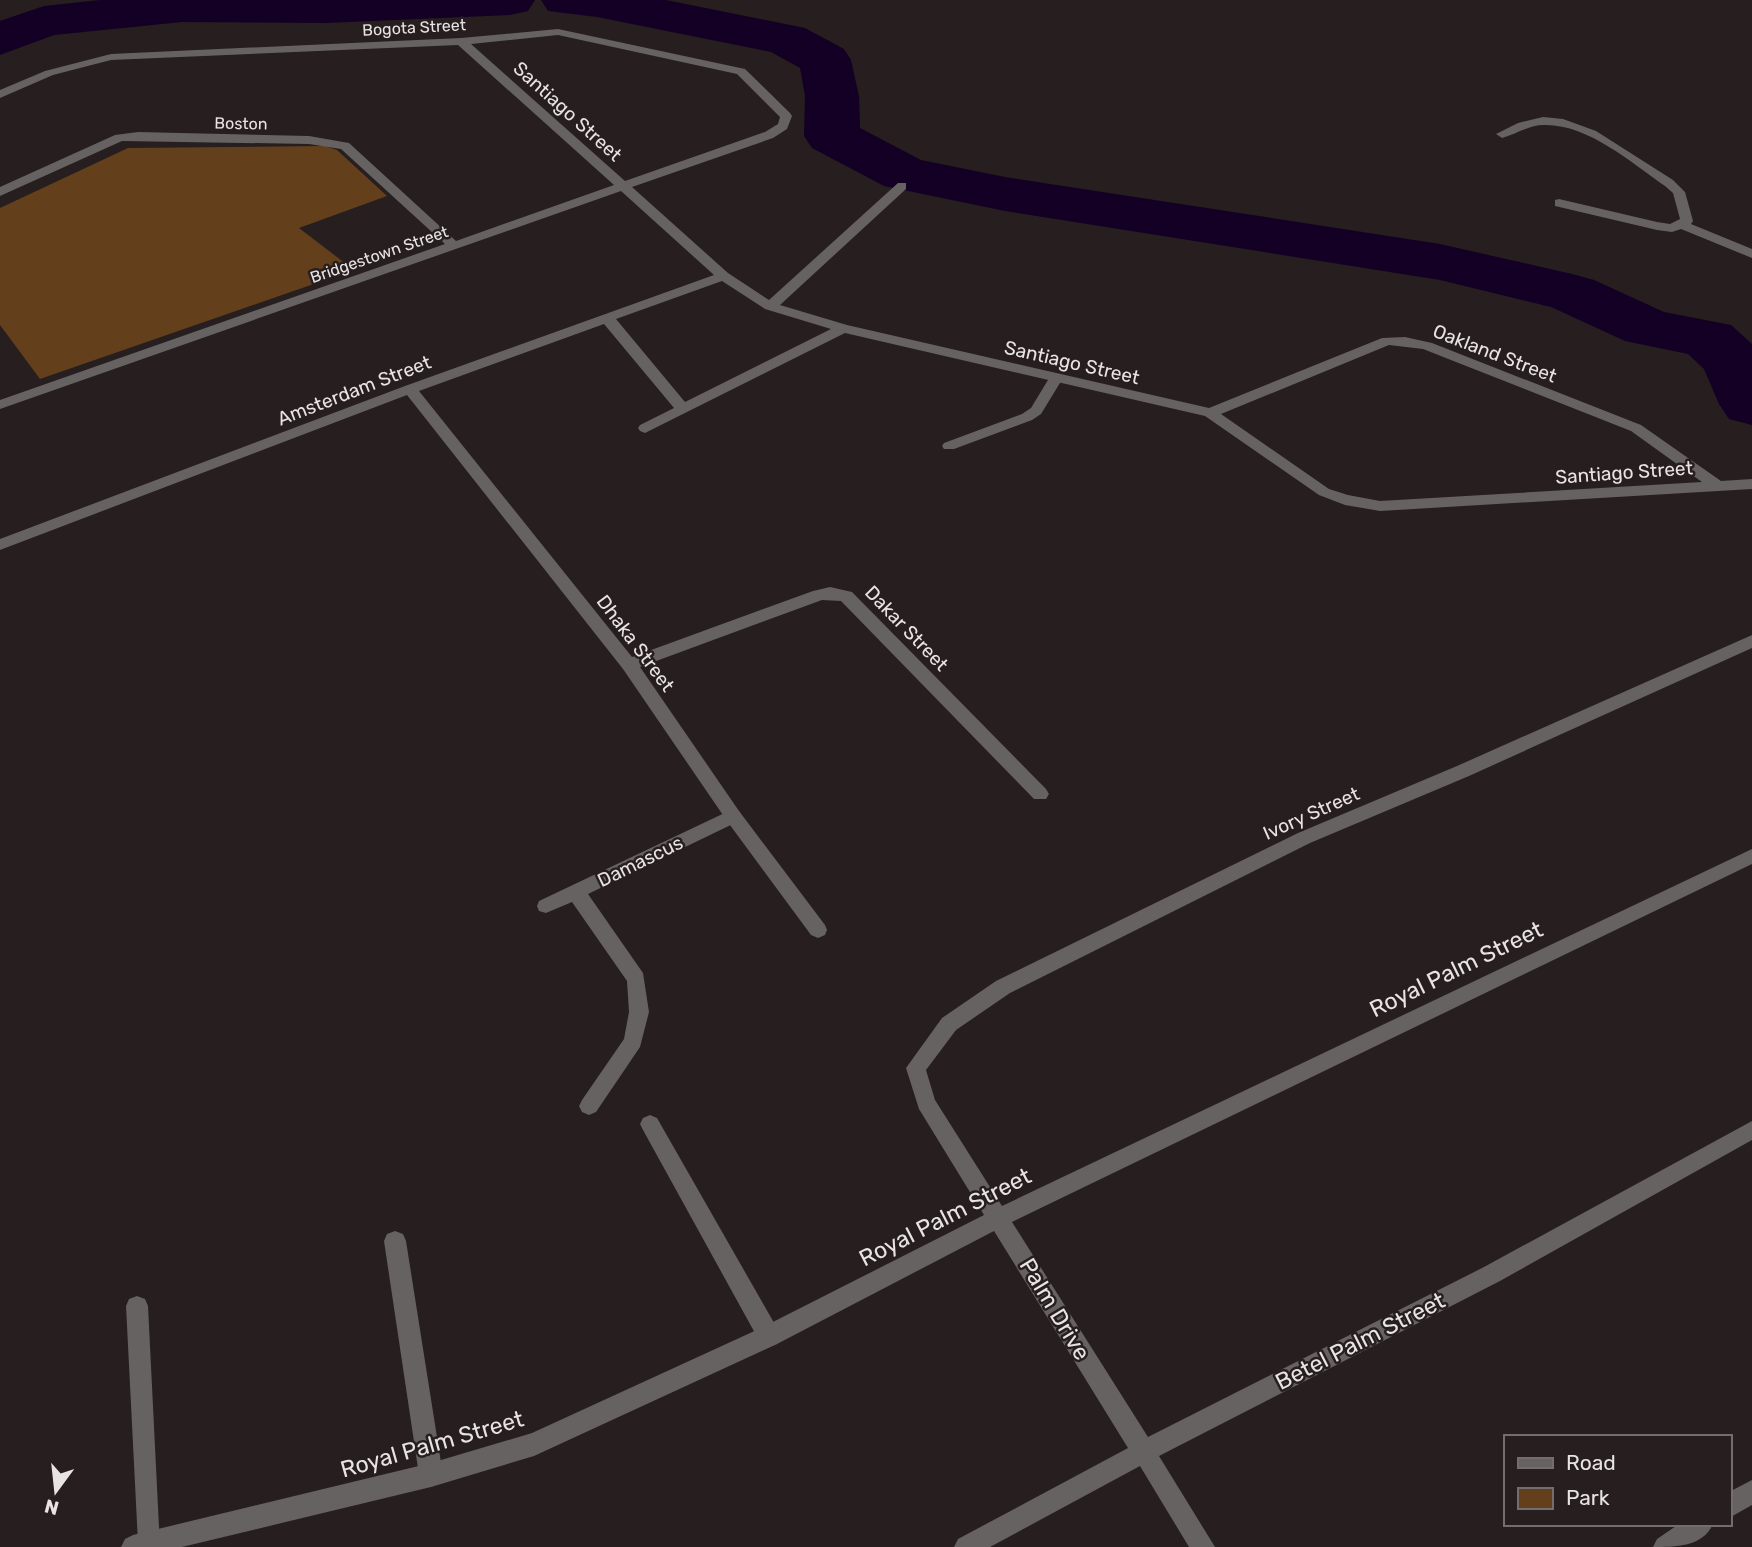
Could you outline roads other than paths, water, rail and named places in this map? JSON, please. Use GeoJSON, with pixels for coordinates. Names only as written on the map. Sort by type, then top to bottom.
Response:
{"type":"FeatureCollection","features":[{"type":"Feature","properties":{"kind":"street","name":"Bogota Street"},"geometry":{"type":"LineString","coordinates":[[0,94],[49,74],[111,57],[461,41],[558,32],[741,71],[786,116],[783,126],[769,135]]}},
{"type":"Feature","properties":{"kind":"street","name":"Santiago Street"},"geometry":{"type":"LineString","coordinates":[[461,41],[723,276],[770,306],[843,328],[1210,414],[1324,492],[1345,500],[1380,506],[1752,484]]}},
{"type":"Feature","properties":{"kind":"street"},"geometry":{"type":"LineString","coordinates":[[1502,134],[1539,121],[1552,120],[1588,132],[1669,183],[1679,192],[1687,221],[1672,228],[1657,226],[1559,203]]}},
{"type":"Feature","properties":{"kind":"street","name":"Bridgestown Street"},"geometry":{"type":"LineString","coordinates":[[0,405],[769,135]]}},
{"type":"Feature","properties":{"kind":"street","name":"Boston"},"geometry":{"type":"LineString","coordinates":[[0,192],[119,138],[138,136],[309,140],[345,146],[454,246]]}},
{"type":"Feature","properties":{"kind":"street"},"geometry":{"type":"LineString","coordinates":[[770,306],[902,186]]}},
{"type":"Feature","properties":{"kind":"street"},"geometry":{"type":"LineString","coordinates":[[1680,224],[1752,254]]}},
{"type":"Feature","properties":{"kind":"street","name":"Amsterdam Street"},"geometry":{"type":"LineString","coordinates":[[0,545],[410,389],[723,276]]}},
{"type":"Feature","properties":{"kind":"street"},"geometry":{"type":"LineString","coordinates":[[607,318],[683,409]]}},
{"type":"Feature","properties":{"kind":"street"},"geometry":{"type":"LineString","coordinates":[[645,428],[843,328]]}},
{"type":"Feature","properties":{"kind":"street","name":"Oakland Street"},"geometry":{"type":"LineString","coordinates":[[1210,414],[1387,341],[1405,341],[1427,346],[1636,428],[1716,485]]}},
{"type":"Feature","properties":{"kind":"street"},"geometry":{"type":"LineString","coordinates":[[949,446],[1027,417],[1035,411],[1056,378]]}},
{"type":"Feature","properties":{"kind":"street","name":"Dhaka Street"},"geometry":{"type":"LineString","coordinates":[[410,389],[629,665],[733,816],[818,930]]}},
{"type":"Feature","properties":{"kind":"street","name":"Dakar Street"},"geometry":{"type":"LineString","coordinates":[[629,665],[819,595],[830,593],[846,596],[1040,794]]}},
{"type":"Feature","properties":{"kind":"street","name":"Ivory Street"},"geometry":{"type":"LineString","coordinates":[[916,1068],[949,1024],[1015,981],[1304,838],[1463,771],[1752,640]]}},
{"type":"Feature","properties":{"kind":"street","name":"Damascus"},"geometry":{"type":"LineString","coordinates":[[546,906],[733,816]]}},
{"type":"Feature","properties":{"kind":"street","name":"Royal Palm Street"},"geometry":{"type":"LineString","coordinates":[[145,1546],[431,1475],[534,1444],[769,1336],[999,1218],[1752,856]]}},
{"type":"Feature","properties":{"kind":"street"},"geometry":{"type":"LineString","coordinates":[[576,891],[636,979],[639,1012],[634,1041],[589,1107]]}},
{"type":"Feature","properties":{"kind":"street","name":"Palm Drive"},"geometry":{"type":"LineString","coordinates":[[916,1068],[926,1103],[1203,1547]]}},
{"type":"Feature","properties":{"kind":"street"},"geometry":{"type":"LineString","coordinates":[[650,1124],[769,1336]]}},
{"type":"Feature","properties":{"kind":"street","name":"Betel Palm Street"},"geometry":{"type":"LineString","coordinates":[[966,1547],[1492,1274],[1752,1129]]}},
{"type":"Feature","properties":{"kind":"street"},"geometry":{"type":"LineString","coordinates":[[395,1241],[431,1475]]}},
{"type":"Feature","properties":{"kind":"street"},"geometry":{"type":"LineString","coordinates":[[137,1306],[145,1546]]}},
{"type":"Feature","properties":{"kind":"street"},"geometry":{"type":"LineString","coordinates":[[1731,1505],[1752,1492]]}},
{"type":"Feature","properties":{"kind":"street"},"geometry":{"type":"LineString","coordinates":[[1665,1547],[1698,1526]]}},
{"type":"Feature","properties":{"kind":"waterway"},"geometry":{"type":"LineString","coordinates":[[0,39],[44,21],[182,7],[326,8],[510,0]]}},
{"type":"Feature","properties":{"kind":"waterway"},"geometry":{"type":"LineString","coordinates":[[566,0],[597,2],[787,39],[825,60],[832,96],[832,136],[904,174],[1005,194],[1440,262],[1572,293],[1647,328],[1708,339],[1732,360],[1752,404]]}}]}
